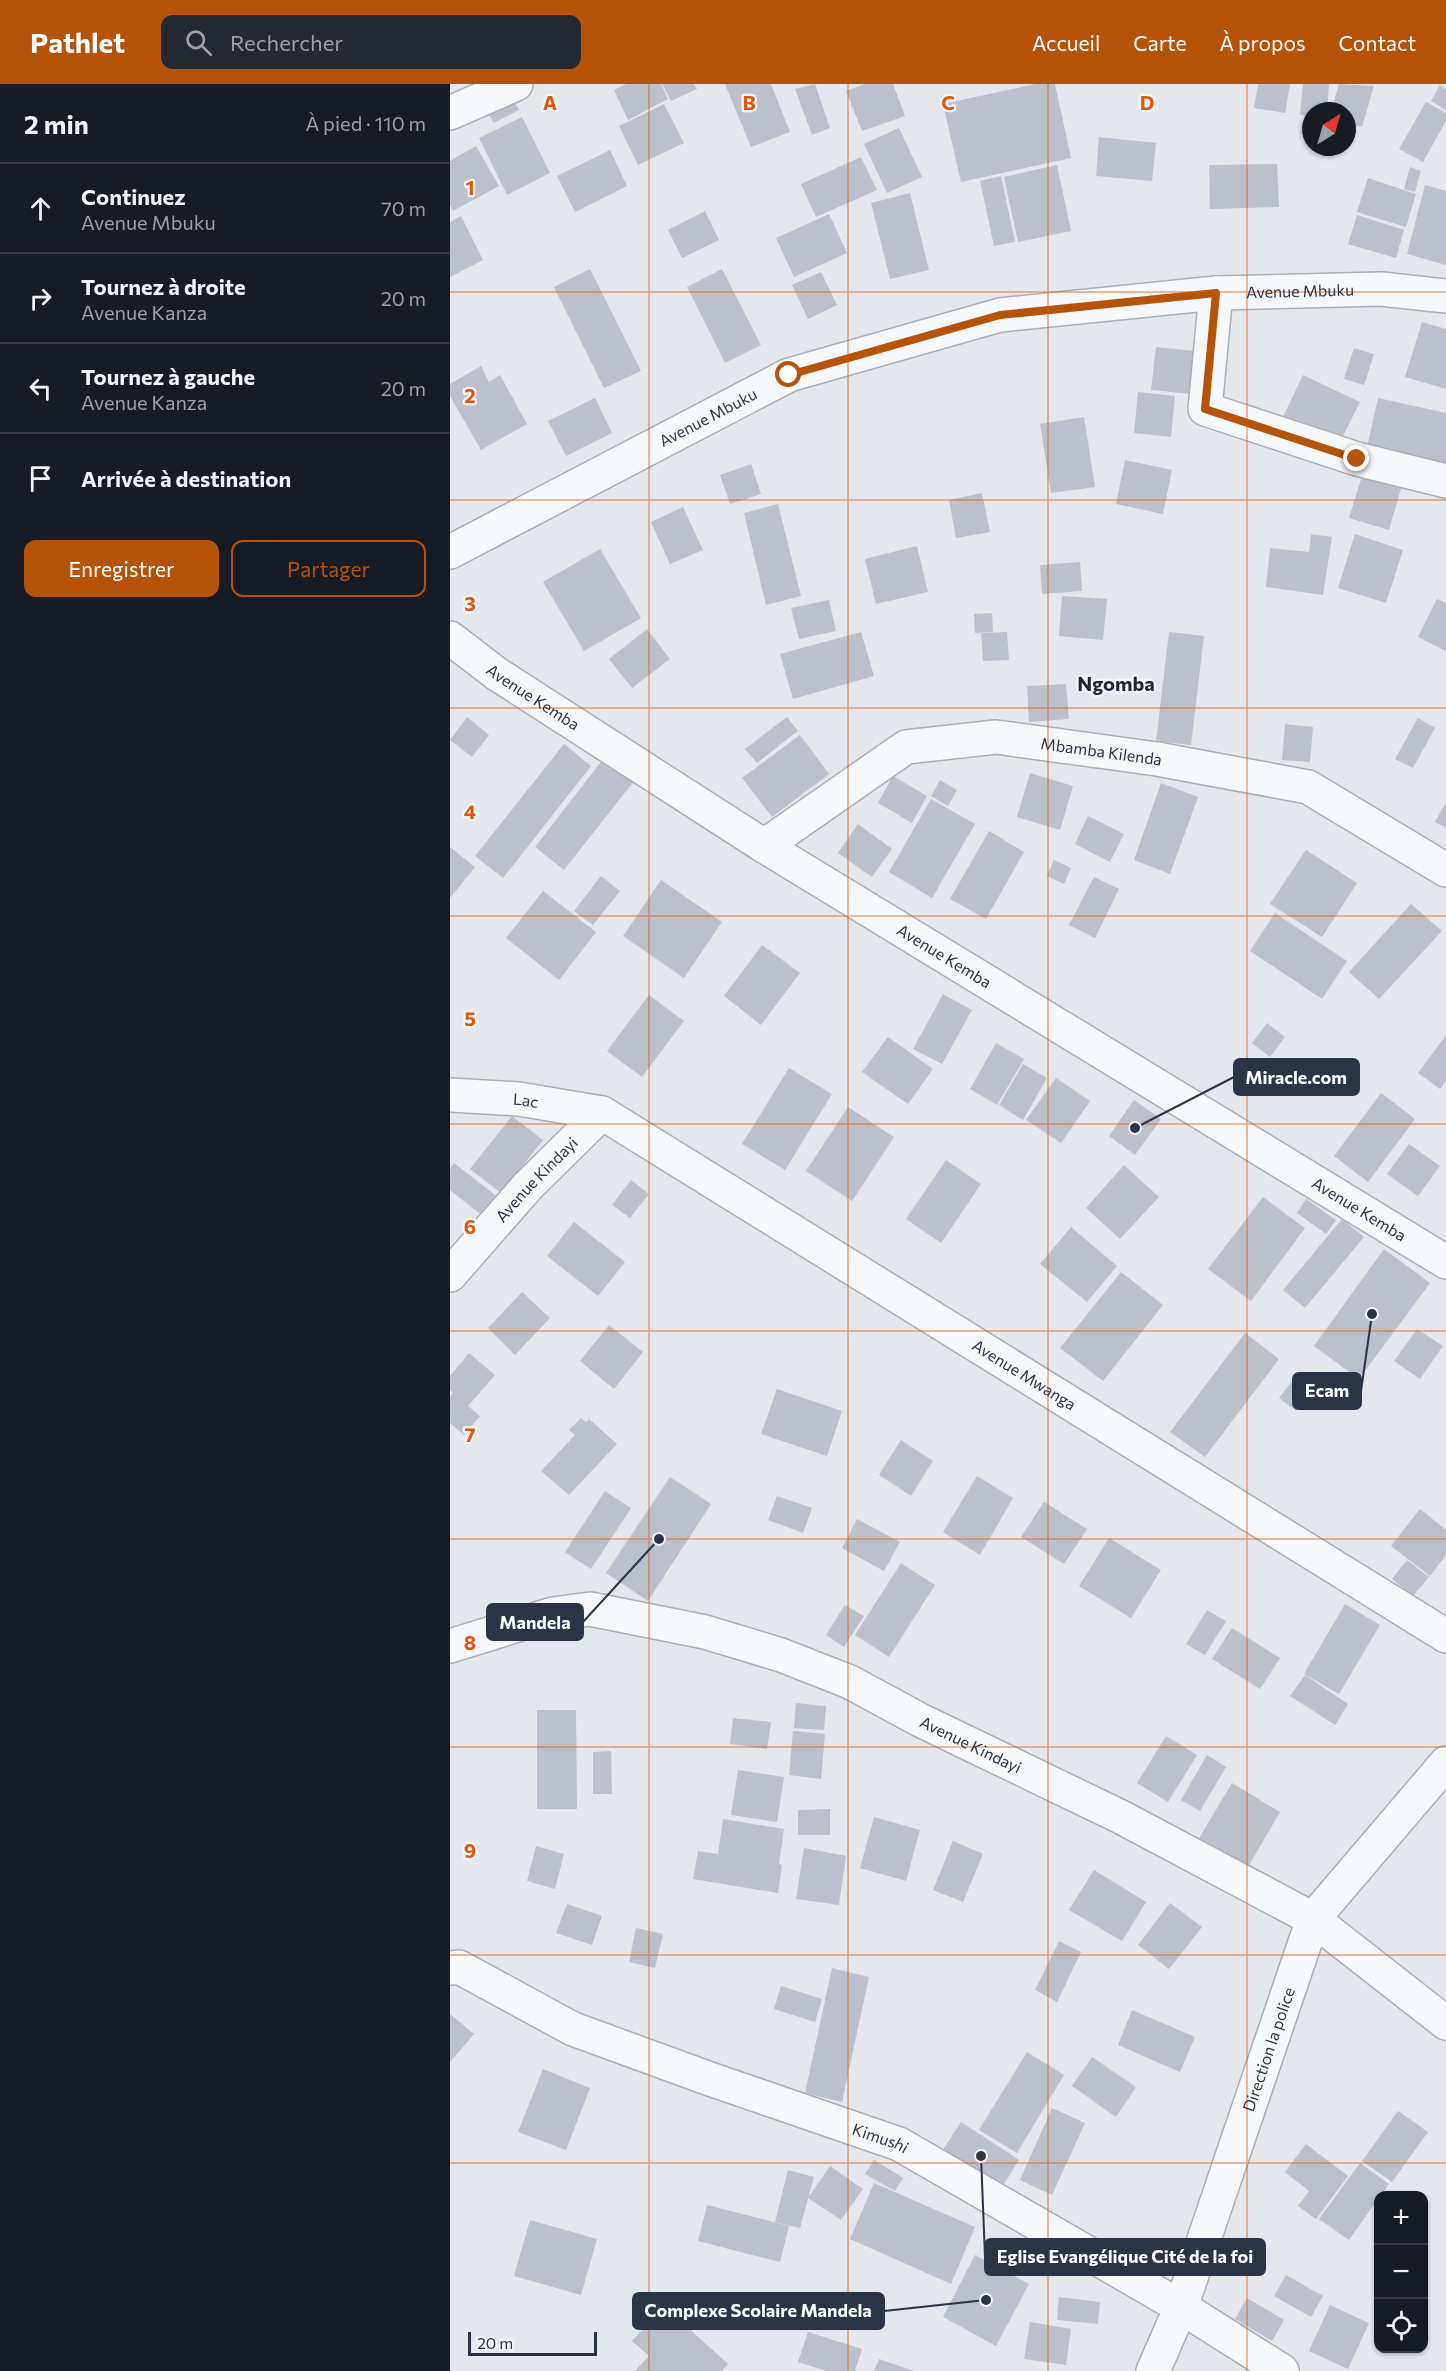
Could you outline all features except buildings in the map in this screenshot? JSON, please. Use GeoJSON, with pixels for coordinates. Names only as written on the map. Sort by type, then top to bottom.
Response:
{"type":"FeatureCollection","features":[{"type":"Feature","properties":{"kind":"street"},"geometry":{"type":"LineString","coordinates":[[450,113],[516,84]]}},
{"type":"Feature","properties":{"kind":"street","name":"Avenue Mbuku"},"geometry":{"type":"LineString","coordinates":[[450,552],[789,375],[1000,315],[1216,293],[1381,289],[1446,296]]}},
{"type":"Feature","properties":{"kind":"street"},"geometry":{"type":"LineString","coordinates":[[1216,293],[1205,409],[1357,459],[1446,481]]}},
{"type":"Feature","properties":{"kind":"street","name":"Avenue Kemba"},"geometry":{"type":"LineString","coordinates":[[450,638],[497,674],[764,846],[1446,1262]]}},
{"type":"Feature","properties":{"kind":"street","name":"Mbamba Kilenda"},"geometry":{"type":"LineString","coordinates":[[764,846],[906,747],[996,737],[1157,759],[1308,787],[1446,870]]}},
{"type":"Feature","properties":{"kind":"street","name":"Lac"},"geometry":{"type":"LineString","coordinates":[[450,1095],[519,1099],[602,1113]]}},
{"type":"Feature","properties":{"kind":"street","name":"Avenue Kindayi"},"geometry":{"type":"LineString","coordinates":[[450,1275],[528,1186],[602,1113]]}},
{"type":"Feature","properties":{"kind":"street","name":"Avenue Mwanga"},"geometry":{"type":"LineString","coordinates":[[602,1113],[1446,1636]]}},
{"type":"Feature","properties":{"kind":"street","name":"Avenue Kindayi"},"geometry":{"type":"LineString","coordinates":[[450,1646],[553,1614],[590,1609],[705,1632],[781,1655],[850,1682],[921,1720],[1121,1816],[1313,1919],[1446,2023]]}},
{"type":"Feature","properties":{"kind":"street","name":"Direction la police"},"geometry":{"type":"LineString","coordinates":[[1153,2371],[1181,2307],[1313,1919],[1446,1763]]}},
{"type":"Feature","properties":{"kind":"street","name":"Kimushi"},"geometry":{"type":"LineString","coordinates":[[450,1968],[459,1967],[573,2029],[899,2144],[1181,2307],[1282,2371]]}},
{"type":"Feature","properties":{"kind":"place","name":"Miracle.com"},"geometry":{"type":"Point","coordinates":[1135,1128]}},
{"type":"Feature","properties":{"kind":"place","name":"Ecam"},"geometry":{"type":"Point","coordinates":[1372,1314]}},
{"type":"Feature","properties":{"kind":"place","name":"Mandela"},"geometry":{"type":"Point","coordinates":[659,1539]}},
{"type":"Feature","properties":{"kind":"place","name":"Eglise Evangélique Cité de la foi"},"geometry":{"type":"Point","coordinates":[981,2156]}},
{"type":"Feature","properties":{"kind":"place","name":"Complexe Scolaire Mandela"},"geometry":{"type":"Point","coordinates":[986,2300]}},
{"type":"Feature","properties":{"kind":"district","name":"Ngomba"},"geometry":{"type":"Point","coordinates":[1116,684]}},
{"type":"Feature","properties":{"kind":"route"},"geometry":{"type":"LineString","coordinates":[[789,375],[1000,315],[1216,293],[1205,409],[1357,459]]}}]}
